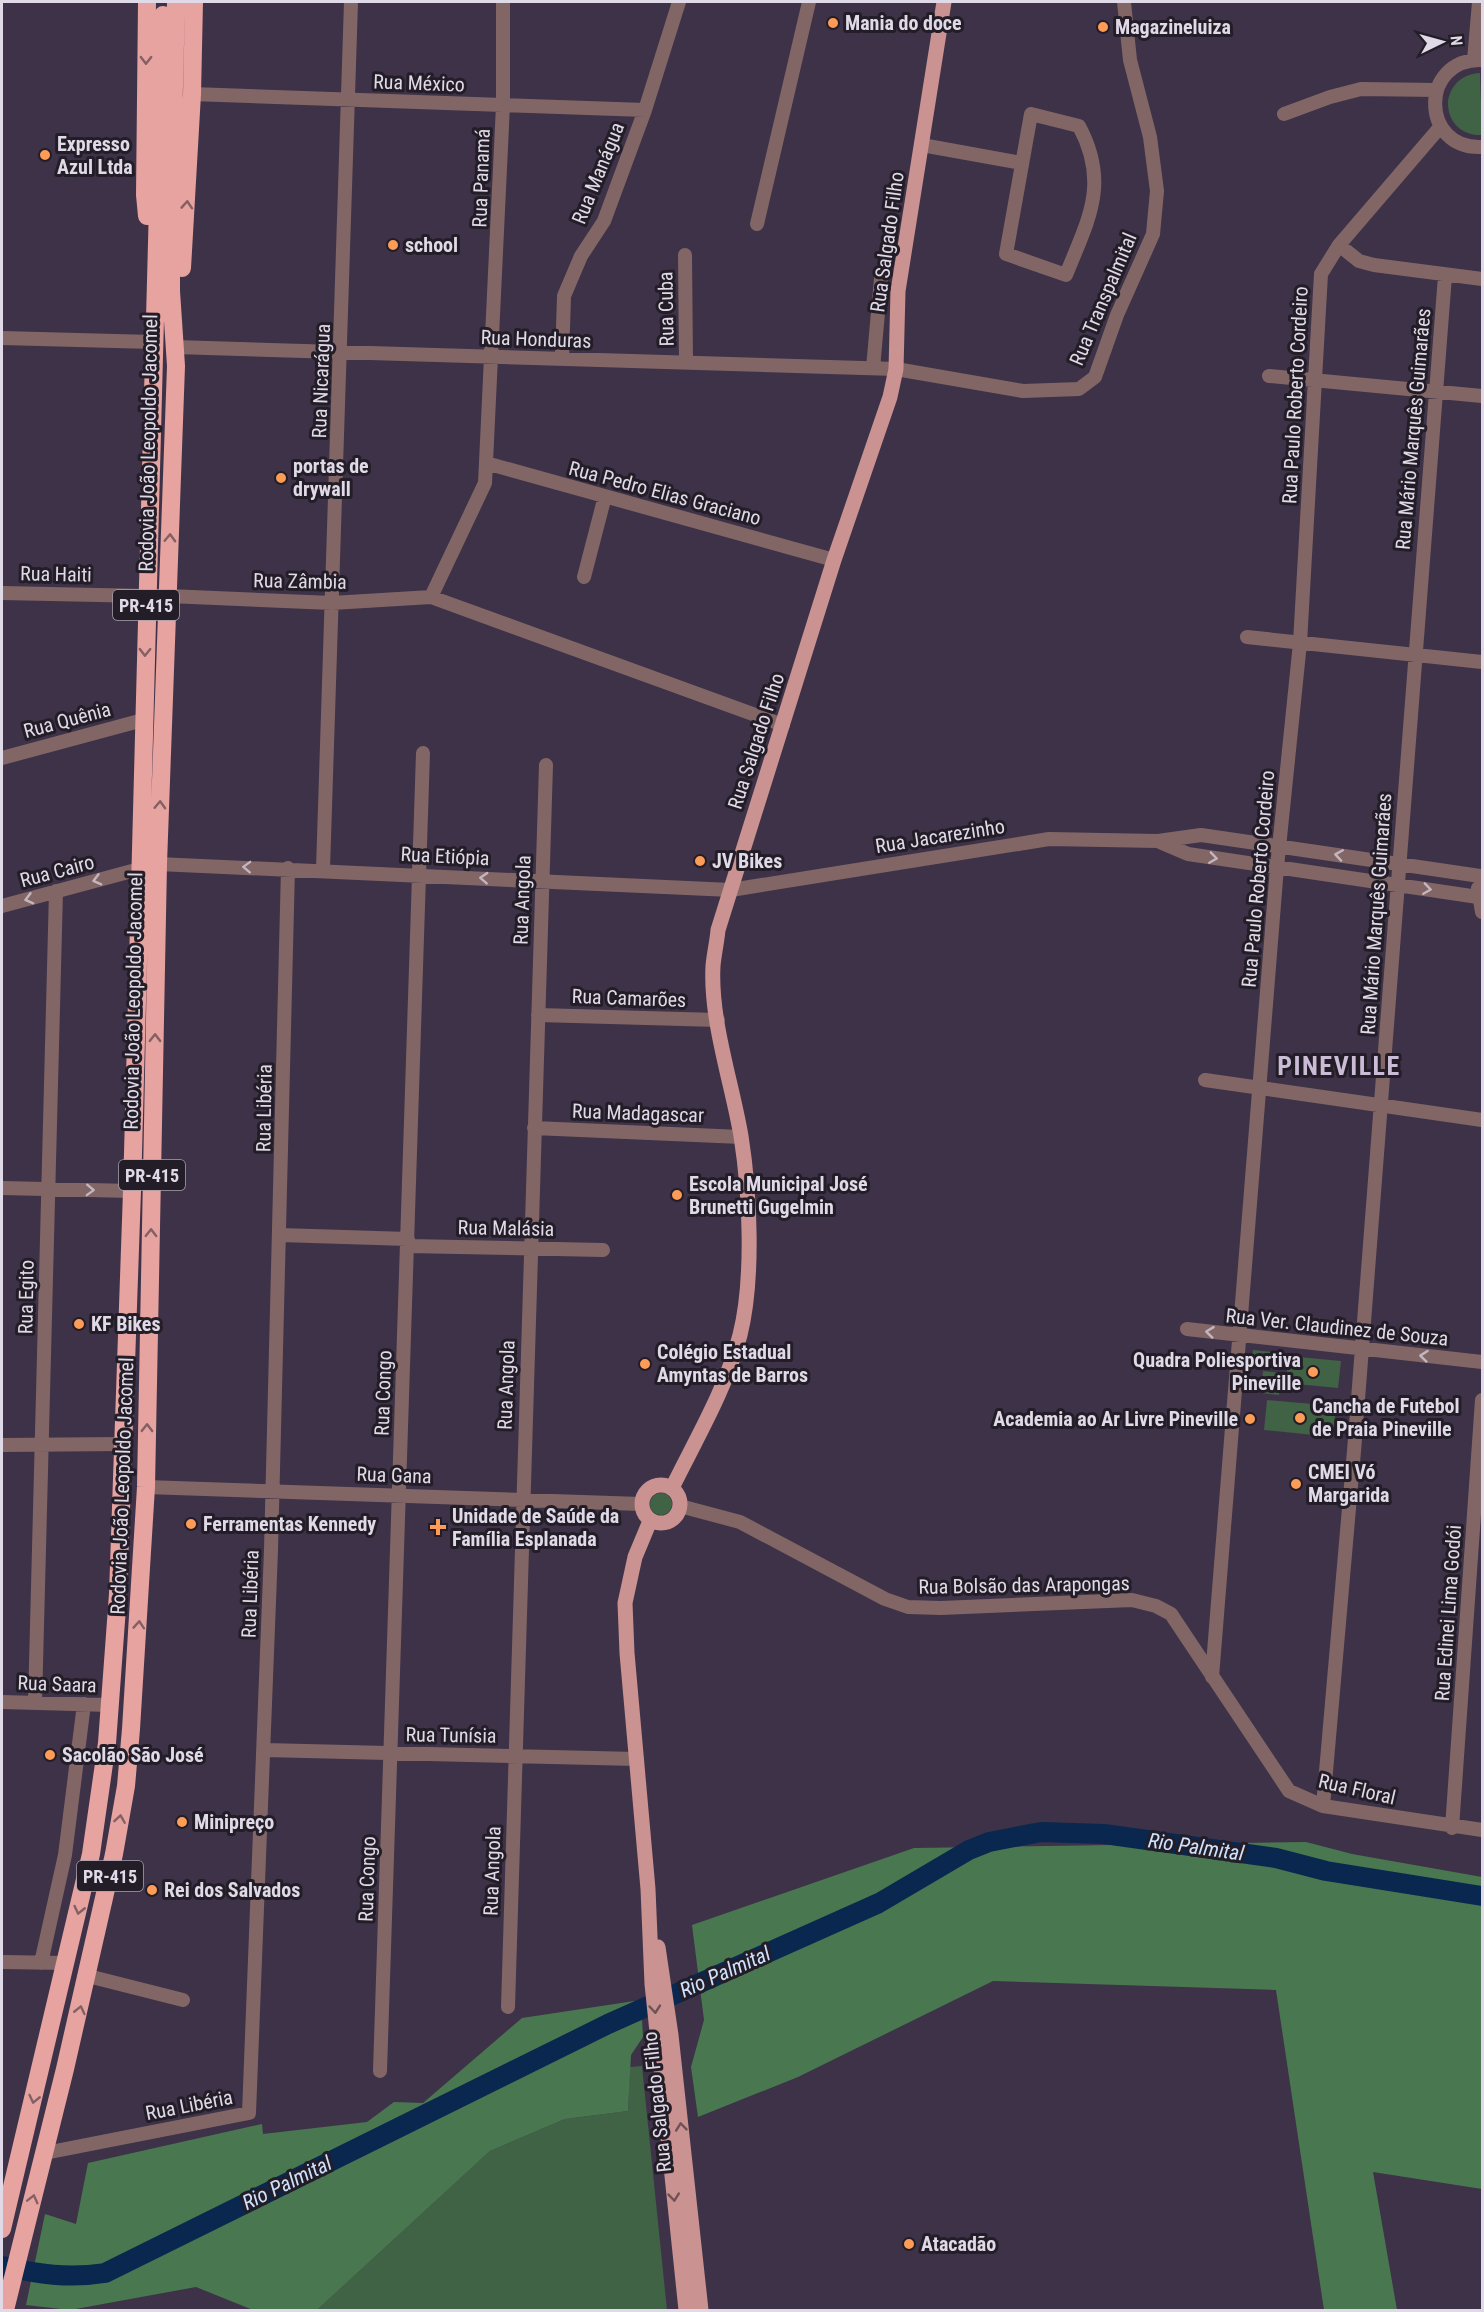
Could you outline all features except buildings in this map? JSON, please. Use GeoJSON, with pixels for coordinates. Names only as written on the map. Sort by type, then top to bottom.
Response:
{"type":"FeatureCollection","features":[{"type":"Feature","properties":{"kind":"highway"},"geometry":{"type":"LineString","coordinates":[[147,2],[145,195],[154,279]]}},
{"type":"Feature","properties":{"kind":"highway","name":"Rodovia João Leopoldo Jacomel"},"geometry":{"type":"LineString","coordinates":[[2,2229],[91,1854],[110,1705],[118,1593],[132,1191],[154,279],[164,2]]}},
{"type":"Feature","properties":{"kind":"highway","name":"Rodovia João Leopoldo Jacomel"},"geometry":{"type":"LineString","coordinates":[[5,2310],[88,1976],[114,1854],[126,1786],[136,1669],[146,1487],[158,864],[175,347],[171,291],[171,212],[176,2]]}},
{"type":"Feature","properties":{"kind":"highway"},"geometry":{"type":"LineString","coordinates":[[175,347],[187,201],[194,2]]}},
{"type":"Feature","properties":{"kind":"highway"},"geometry":{"type":"LineString","coordinates":[[123,1444],[128,1466],[135,1478],[146,1487]]}},
{"type":"Feature","properties":{"kind":"main road","name":"Rua Salgado Filho"},"geometry":{"type":"LineString","coordinates":[[672,1488],[720,1390],[740,1334],[749,1222],[741,1137],[718,1020],[713,968],[718,930],[834,560],[890,398],[896,369],[898,291],[945,2]]}},
{"type":"Feature","properties":{"kind":"main road"},"geometry":{"type":"LineString","coordinates":[[662,1485],[672,1488],[678,1496],[680,1506],[676,1516],[669,1522],[660,1524],[650,1521],[641,1504],[645,1494],[651,1488],[662,1485]]}},
{"type":"Feature","properties":{"kind":"main road","name":"Rua Salgado Filho"},"geometry":{"type":"LineString","coordinates":[[650,1521],[635,1557],[625,1604],[648,1889],[658,1983],[701,2310]]}},
{"type":"Feature","properties":{"kind":"main road","name":"Rua Salgado Filho"},"geometry":{"type":"LineString","coordinates":[[664,2034],[686,2310]]}},
{"type":"Feature","properties":{"kind":"street","name":"Rua Nicarágua"},"geometry":{"type":"LineString","coordinates":[[323,869],[351,2]]}},
{"type":"Feature","properties":{"kind":"street","name":"Rua Panamá"},"geometry":{"type":"LineString","coordinates":[[492,357],[503,105],[503,2]]}},
{"type":"Feature","properties":{"kind":"street","name":"Rua Manágua"},"geometry":{"type":"LineString","coordinates":[[562,359],[564,296],[581,256],[604,221],[645,110],[679,2]]}},
{"type":"Feature","properties":{"kind":"street"},"geometry":{"type":"LineString","coordinates":[[757,224],[809,2]]}},
{"type":"Feature","properties":{"kind":"street","name":"Rua Transpalmital"},"geometry":{"type":"LineString","coordinates":[[896,369],[1023,391],[1079,389],[1095,377],[1117,315],[1140,269],[1153,234],[1157,191],[1149,138],[1130,60],[1124,2]]}},
{"type":"Feature","properties":{"kind":"street"},"geometry":{"type":"LineString","coordinates":[[1479,2],[1478,60],[1451,69],[1437,90],[1435,107],[1441,126],[1459,143],[1482,147]]}},
{"type":"Feature","properties":{"kind":"street"},"geometry":{"type":"LineString","coordinates":[[1284,114],[1360,89],[1437,90]]}},
{"type":"Feature","properties":{"kind":"street","name":"Rua México"},"geometry":{"type":"LineString","coordinates":[[192,94],[645,110]]}},
{"type":"Feature","properties":{"kind":"street"},"geometry":{"type":"LineString","coordinates":[[1031,114],[1079,126],[1085,138],[1096,196],[1066,274],[1006,254],[1022,163],[1031,114]]}},
{"type":"Feature","properties":{"kind":"street","name":"Rua Paulo Roberto Cordeiro"},"geometry":{"type":"LineString","coordinates":[[1212,1677],[1277,867],[1281,846],[1300,643],[1321,274],[1339,245],[1441,126]]}},
{"type":"Feature","properties":{"kind":"street"},"geometry":{"type":"LineString","coordinates":[[922,144],[1022,163]]}},
{"type":"Feature","properties":{"kind":"street"},"geometry":{"type":"LineString","coordinates":[[1339,245],[1359,261],[1445,276],[1482,279]]}},
{"type":"Feature","properties":{"kind":"street","name":"Rua Cuba"},"geometry":{"type":"LineString","coordinates":[[685,255],[686,363]]}},
{"type":"Feature","properties":{"kind":"street","name":"Rua Mário Marquês Guimarães"},"geometry":{"type":"LineString","coordinates":[[1323,1806],[1381,1107],[1434,390],[1445,276]]}},
{"type":"Feature","properties":{"kind":"street"},"geometry":{"type":"LineString","coordinates":[[873,368],[881,279]]}},
{"type":"Feature","properties":{"kind":"street"},"geometry":{"type":"LineString","coordinates":[[2,338],[153,342]]}},
{"type":"Feature","properties":{"kind":"street","name":"Rua Honduras"},"geometry":{"type":"LineString","coordinates":[[175,347],[896,369]]}},
{"type":"Feature","properties":{"kind":"street"},"geometry":{"type":"LineString","coordinates":[[492,357],[485,483],[431,597],[783,725]]}},
{"type":"Feature","properties":{"kind":"street"},"geometry":{"type":"LineString","coordinates":[[1269,376],[1482,396]]}},
{"type":"Feature","properties":{"kind":"street","name":"Rua Pedro Elias Graciano"},"geometry":{"type":"LineString","coordinates":[[486,463],[834,560]]}},
{"type":"Feature","properties":{"kind":"street"},"geometry":{"type":"LineString","coordinates":[[584,577],[606,496]]}},
{"type":"Feature","properties":{"kind":"street","name":"Rua Haiti"},"geometry":{"type":"LineString","coordinates":[[2,592],[146,596]]}},
{"type":"Feature","properties":{"kind":"street","name":"Rua Zâmbia"},"geometry":{"type":"LineString","coordinates":[[168,596],[332,603],[431,597]]}},
{"type":"Feature","properties":{"kind":"street"},"geometry":{"type":"LineString","coordinates":[[1246,637],[1482,662]]}},
{"type":"Feature","properties":{"kind":"street","name":"Rua Quênia"},"geometry":{"type":"LineString","coordinates":[[2,758],[143,720]]}},
{"type":"Feature","properties":{"kind":"street","name":"Rua Congo"},"geometry":{"type":"LineString","coordinates":[[380,2072],[423,753]]}},
{"type":"Feature","properties":{"kind":"street","name":"Rua Angola"},"geometry":{"type":"LineString","coordinates":[[508,2007],[529,1248],[546,765]]}},
{"type":"Feature","properties":{"kind":"street","name":"Rua Jacarezinho"},"geometry":{"type":"LineString","coordinates":[[730,890],[1049,839],[1158,841],[1201,835],[1481,874]]}},
{"type":"Feature","properties":{"kind":"street","name":"Rua Jacarezinho"},"geometry":{"type":"LineString","coordinates":[[1158,841],[1188,854],[1478,897]]}},
{"type":"Feature","properties":{"kind":"street","name":"Rua Etiópia"},"geometry":{"type":"LineString","coordinates":[[158,864],[323,869],[730,890]]}},
{"type":"Feature","properties":{"kind":"street","name":"Rua Cairo"},"geometry":{"type":"LineString","coordinates":[[2,906],[158,864]]}},
{"type":"Feature","properties":{"kind":"street","name":"Rua Libéria"},"geometry":{"type":"LineString","coordinates":[[45,2153],[249,2113],[265,1750],[288,868]]}},
{"type":"Feature","properties":{"kind":"street"},"geometry":{"type":"LineString","coordinates":[[1481,874],[1478,897],[1482,912]]}},
{"type":"Feature","properties":{"kind":"street","name":"Rua Egito"},"geometry":{"type":"LineString","coordinates":[[35,1703],[56,891]]}},
{"type":"Feature","properties":{"kind":"street","name":"Rua Camarões"},"geometry":{"type":"LineString","coordinates":[[538,1015],[718,1020]]}},
{"type":"Feature","properties":{"kind":"street"},"geometry":{"type":"LineString","coordinates":[[1205,1080],[1260,1090],[1482,1120]]}},
{"type":"Feature","properties":{"kind":"street","name":"Rua Madagascar"},"geometry":{"type":"LineString","coordinates":[[534,1128],[741,1137]]}},
{"type":"Feature","properties":{"kind":"street"},"geometry":{"type":"LineString","coordinates":[[2,1188],[132,1191]]}},
{"type":"Feature","properties":{"kind":"street","name":"Rua Malásia"},"geometry":{"type":"LineString","coordinates":[[280,1235],[603,1250]]}},
{"type":"Feature","properties":{"kind":"street","name":"Rua Ver. Claudinez de Souza"},"geometry":{"type":"LineString","coordinates":[[1187,1329],[1482,1362]]}},
{"type":"Feature","properties":{"kind":"street","name":"Rua Edinei Lima Godói"},"geometry":{"type":"LineString","coordinates":[[1452,1828],[1482,1400]]}},
{"type":"Feature","properties":{"kind":"street"},"geometry":{"type":"LineString","coordinates":[[2,1445],[123,1444]]}},
{"type":"Feature","properties":{"kind":"street","name":"Rua Gana"},"geometry":{"type":"LineString","coordinates":[[146,1487],[522,1498],[641,1504]]}},
{"type":"Feature","properties":{"kind":"street","name":"Rua Bolsão das Arapongas"},"geometry":{"type":"LineString","coordinates":[[680,1506],[740,1522],[885,1599],[908,1607],[941,1608],[1132,1600],[1156,1606],[1171,1614],[1212,1677]]}},
{"type":"Feature","properties":{"kind":"street","name":"Rua Floral"},"geometry":{"type":"LineString","coordinates":[[1212,1677],[1289,1791],[1323,1806],[1452,1828],[1482,1830]]}},
{"type":"Feature","properties":{"kind":"street","name":"Rua Saara"},"geometry":{"type":"LineString","coordinates":[[2,1702],[110,1705]]}},
{"type":"Feature","properties":{"kind":"street"},"geometry":{"type":"LineString","coordinates":[[41,1963],[65,1855],[84,1704]]}},
{"type":"Feature","properties":{"kind":"street","name":"Rua Tunísia"},"geometry":{"type":"LineString","coordinates":[[265,1750],[637,1759]]}},
{"type":"Feature","properties":{"kind":"street"},"geometry":{"type":"LineString","coordinates":[[2,1962],[66,1963]]}},
{"type":"Feature","properties":{"kind":"street"},"geometry":{"type":"LineString","coordinates":[[88,1976],[183,2000]]}},
{"type":"Feature","properties":{"kind":"green space"},"geometry":{"type":"Polygon","coordinates":[[[1480,73],[1482,135],[1475,135],[1462,130],[1453,121],[1448,109],[1448,101],[1459,81],[1468,75],[1480,73]]]}},
{"type":"Feature","properties":{"kind":"green space"},"geometry":{"type":"Polygon","coordinates":[[[1253,1350],[1281,1353],[1280,1369],[1251,1367],[1253,1350]]]}},
{"type":"Feature","properties":{"kind":"green space","name":"Quadra Poliesportiva Pineville"},"geometry":{"type":"Polygon","coordinates":[[[1288,1356],[1341,1361],[1338,1388],[1286,1383],[1288,1356]]]}},
{"type":"Feature","properties":{"kind":"green space"},"geometry":{"type":"Polygon","coordinates":[[[1263,1371],[1281,1373],[1279,1395],[1261,1393],[1263,1371]]]}},
{"type":"Feature","properties":{"kind":"green space","name":"Cancha de Futebol de Praia Pineville"},"geometry":{"type":"Polygon","coordinates":[[[1267,1400],[1336,1406],[1333,1437],[1264,1430],[1267,1400]]]}},
{"type":"Feature","properties":{"kind":"green space"},"geometry":{"type":"Polygon","coordinates":[[[661,1493],[669,1496],[672,1504],[669,1512],[661,1515],[653,1512],[650,1504],[653,1496],[661,1493]]]}},
{"type":"Feature","properties":{"kind":"green space"},"geometry":{"type":"Polygon","coordinates":[[[1306,1842],[1352,1854],[1482,1877],[1482,2189],[1373,2172],[1397,2310],[1324,2310],[1276,1990],[993,1981],[798,2077],[698,2117],[691,2067],[704,2020],[692,1925],[914,1848],[1306,1842]]]}},
{"type":"Feature","properties":{"kind":"green space"},"geometry":{"type":"Polygon","coordinates":[[[641,2000],[643,2037],[631,2055],[628,2111],[565,2119],[490,2151],[317,2310],[253,2310],[196,2287],[70,2310],[26,2305],[45,2214],[76,2224],[88,2163],[262,2124],[263,2134],[367,2122],[394,2102],[423,2103],[522,2018],[641,2000]]]}},
{"type":"Feature","properties":{"kind":"green space"},"geometry":{"type":"Polygon","coordinates":[[[642,2066],[667,2310],[317,2310],[490,2151],[565,2119],[628,2111],[630,2067],[642,2066]]]}},
{"type":"Feature","properties":{"kind":"waterway","name":"Rio Palmital"},"geometry":{"type":"LineString","coordinates":[[2,2266],[53,2275],[78,2276],[105,2273],[608,2024],[879,1903],[969,1850],[989,1842],[1041,1832],[1104,1834],[1276,1858],[1326,1871],[1482,1896]]}},
{"type":"Feature","properties":{"kind":"place","name":"Mania do doce"},"geometry":{"type":"Point","coordinates":[833,23]}},
{"type":"Feature","properties":{"kind":"place","name":"Magazineluiza"},"geometry":{"type":"Point","coordinates":[1103,27]}},
{"type":"Feature","properties":{"kind":"place","name":"Expresso Azul Ltda"},"geometry":{"type":"Point","coordinates":[45,155]}},
{"type":"Feature","properties":{"kind":"place","name":"school"},"geometry":{"type":"Point","coordinates":[393,245]}},
{"type":"Feature","properties":{"kind":"place","name":"portas de drywall"},"geometry":{"type":"Point","coordinates":[281,478]}},
{"type":"Feature","properties":{"kind":"place","name":"JV Bikes"},"geometry":{"type":"Point","coordinates":[700,861]}},
{"type":"Feature","properties":{"kind":"place","name":"Escola Municipal José Brunetti Gugelmin"},"geometry":{"type":"Point","coordinates":[677,1195]}},
{"type":"Feature","properties":{"kind":"place","name":"KF Bikes"},"geometry":{"type":"Point","coordinates":[79,1324]}},
{"type":"Feature","properties":{"kind":"place","name":"Colégio Estadual Amyntas de Barros"},"geometry":{"type":"Point","coordinates":[645,1364]}},
{"type":"Feature","properties":{"kind":"place","name":"Quadra Poliesportiva Pineville"},"geometry":{"type":"Point","coordinates":[1313,1372]}},
{"type":"Feature","properties":{"kind":"place","name":"Cancha de Futebol de Praia Pineville"},"geometry":{"type":"Point","coordinates":[1300,1418]}},
{"type":"Feature","properties":{"kind":"place","name":"Academia ao Ar Livre Pineville"},"geometry":{"type":"Point","coordinates":[1250,1419]}},
{"type":"Feature","properties":{"kind":"place","name":"CMEI Vó Margarida"},"geometry":{"type":"Point","coordinates":[1296,1484]}},
{"type":"Feature","properties":{"kind":"place","name":"Ferramentas Kennedy"},"geometry":{"type":"Point","coordinates":[191,1524]}},
{"type":"Feature","properties":{"kind":"place","name":"Unidade de Saúde da Família Esplanada"},"geometry":{"type":"Point","coordinates":[438,1527]}},
{"type":"Feature","properties":{"kind":"place","name":"Sacolão São José"},"geometry":{"type":"Point","coordinates":[50,1755]}},
{"type":"Feature","properties":{"kind":"place","name":"Minipreço"},"geometry":{"type":"Point","coordinates":[182,1822]}},
{"type":"Feature","properties":{"kind":"place","name":"Rei dos Salvados"},"geometry":{"type":"Point","coordinates":[152,1890]}},
{"type":"Feature","properties":{"kind":"place","name":"Atacadão"},"geometry":{"type":"Point","coordinates":[909,2244]}},
{"type":"Feature","properties":{"kind":"district","name":"PINEVILLE"},"geometry":{"type":"Point","coordinates":[1339,1066]}}]}
